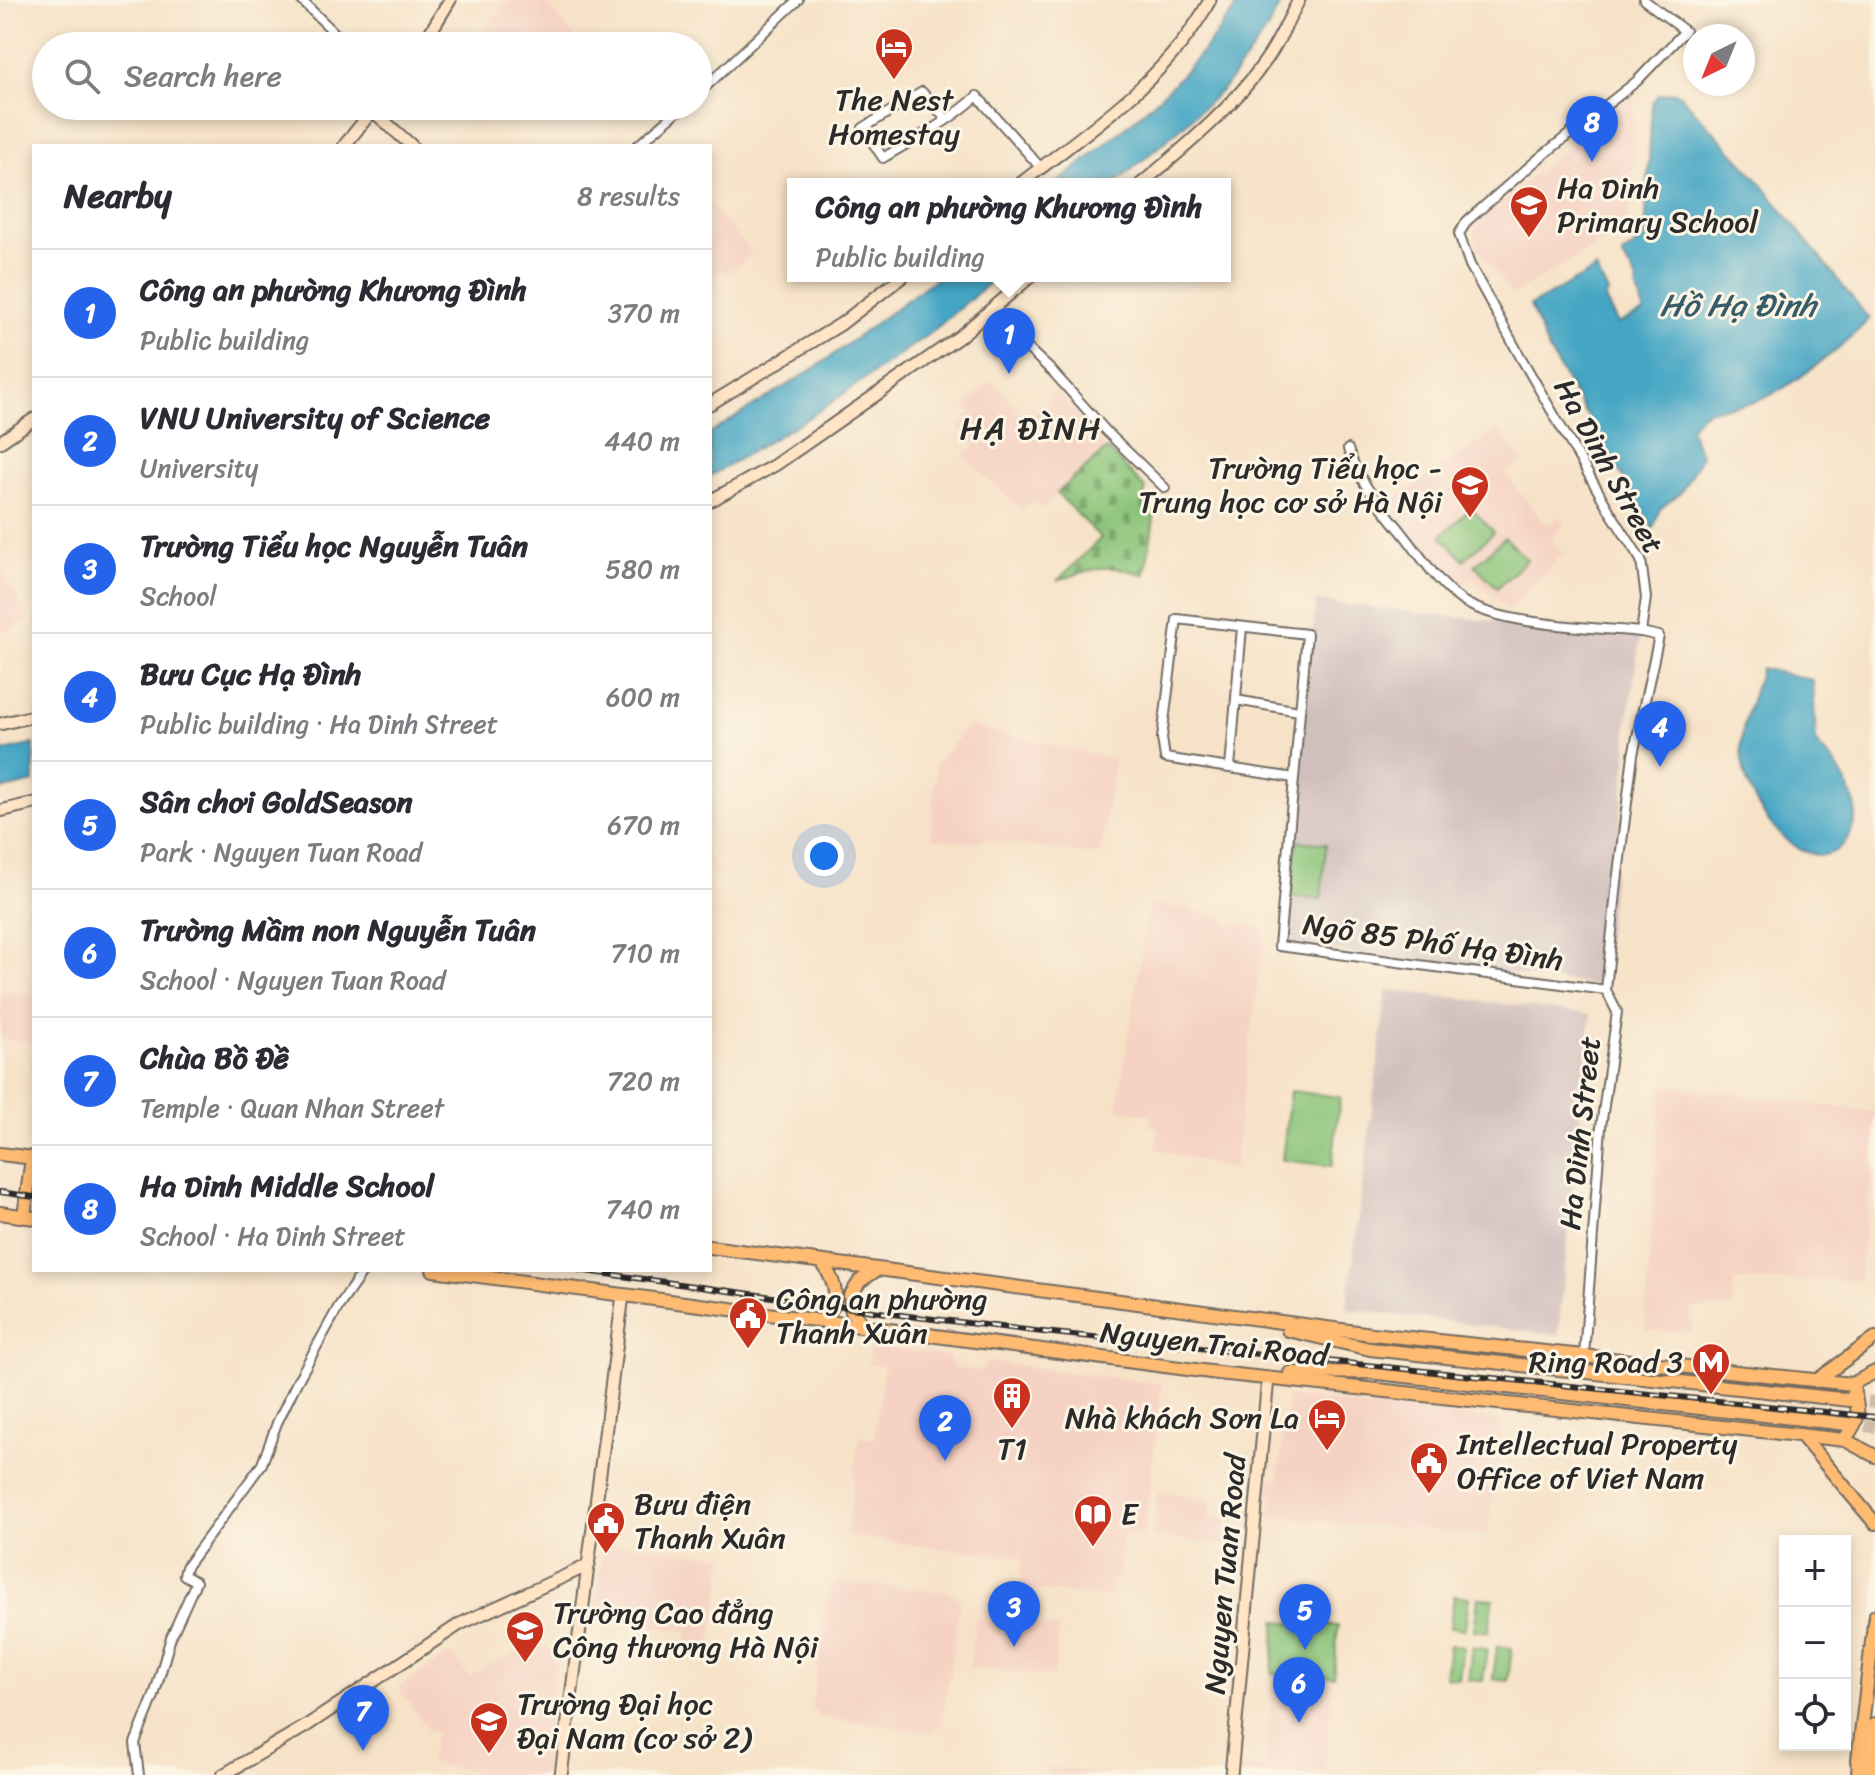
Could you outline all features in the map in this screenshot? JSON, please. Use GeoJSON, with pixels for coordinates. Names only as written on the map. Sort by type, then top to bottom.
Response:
{"type":"FeatureCollection","features":[{"type":"Feature","properties":{"kind":"highway"},"geometry":{"type":"LineString","coordinates":[[1869,1775],[1875,1725]]}},
{"type":"Feature","properties":{"kind":"highway"},"geometry":{"type":"LineString","coordinates":[[1856,1775],[1860,1754]]}},
{"type":"Feature","properties":{"kind":"main road"},"geometry":{"type":"LineString","coordinates":[[0,1154],[32,1158]]}},
{"type":"Feature","properties":{"kind":"main road"},"geometry":{"type":"LineString","coordinates":[[0,1213],[29,1217],[32,1173]]}},
{"type":"Feature","properties":{"kind":"main road","name":"Nguyen Trai Road"},"geometry":{"type":"LineString","coordinates":[[712,1247],[1227,1315],[1852,1384]]}},
{"type":"Feature","properties":{"kind":"main road"},"geometry":{"type":"LineString","coordinates":[[821,1321],[833,1308],[835,1290],[834,1279],[822,1262]]}},
{"type":"Feature","properties":{"kind":"main road"},"geometry":{"type":"LineString","coordinates":[[865,1327],[852,1312],[850,1296],[860,1281],[878,1269]]}},
{"type":"Feature","properties":{"kind":"main road","name":"Nguyen Trai Road"},"geometry":{"type":"LineString","coordinates":[[486,1273],[623,1295],[1218,1373],[1845,1440]]}},
{"type":"Feature","properties":{"kind":"main road"},"geometry":{"type":"LineString","coordinates":[[1227,1315],[1370,1349],[1850,1400]]}},
{"type":"Feature","properties":{"kind":"main road"},"geometry":{"type":"LineString","coordinates":[[1816,1381],[1875,1338]]}},
{"type":"Feature","properties":{"kind":"main road"},"geometry":{"type":"LineString","coordinates":[[1218,1373],[1368,1372],[1847,1424]]}},
{"type":"Feature","properties":{"kind":"main road"},"geometry":{"type":"LineString","coordinates":[[1875,1372],[1852,1384],[1859,1406],[1857,1422],[1845,1440],[1875,1456]]}},
{"type":"Feature","properties":{"kind":"main road"},"geometry":{"type":"LineString","coordinates":[[1801,1435],[1875,1523]]}},
{"type":"Feature","properties":{"kind":"main road"},"geometry":{"type":"LineString","coordinates":[[1860,1754],[1875,1616]]}},
{"type":"Feature","properties":{"kind":"street"},"geometry":{"type":"LineString","coordinates":[[301,0],[334,32]]}},
{"type":"Feature","properties":{"kind":"street"},"geometry":{"type":"LineString","coordinates":[[431,32],[450,0]]}},
{"type":"Feature","properties":{"kind":"street"},"geometry":{"type":"LineString","coordinates":[[712,81],[798,0]]}},
{"type":"Feature","properties":{"kind":"street"},"geometry":{"type":"LineString","coordinates":[[1028,178],[1148,82],[1190,33],[1210,0]]}},
{"type":"Feature","properties":{"kind":"street"},"geometry":{"type":"LineString","coordinates":[[1148,178],[1220,114],[1244,87],[1266,60],[1299,0]]}},
{"type":"Feature","properties":{"kind":"street","name":"Ha Dinh Street"},"geometry":{"type":"LineString","coordinates":[[1584,1356],[1601,1127],[1617,1012],[1606,990],[1633,755],[1659,636],[1641,632],[1646,598],[1641,560],[1520,356],[1470,265],[1459,234],[1467,221],[1538,159],[1637,81],[1685,31],[1644,0]]}},
{"type":"Feature","properties":{"kind":"street"},"geometry":{"type":"LineString","coordinates":[[946,119],[922,92],[863,128],[883,158],[946,119],[977,96],[1041,168]]}},
{"type":"Feature","properties":{"kind":"street"},"geometry":{"type":"LineString","coordinates":[[346,144],[365,120]]}},
{"type":"Feature","properties":{"kind":"street"},"geometry":{"type":"LineString","coordinates":[[385,120],[410,144]]}},
{"type":"Feature","properties":{"kind":"street"},"geometry":{"type":"LineString","coordinates":[[639,144],[668,120]]}},
{"type":"Feature","properties":{"kind":"street"},"geometry":{"type":"LineString","coordinates":[[712,403],[829,332],[895,282]]}},
{"type":"Feature","properties":{"kind":"street"},"geometry":{"type":"LineString","coordinates":[[712,500],[775,465],[959,337],[1024,282]]}},
{"type":"Feature","properties":{"kind":"street"},"geometry":{"type":"LineString","coordinates":[[990,313],[1053,372],[1106,431],[1165,488]]}},
{"type":"Feature","properties":{"kind":"street"},"geometry":{"type":"LineString","coordinates":[[0,442],[32,420]]}},
{"type":"Feature","properties":{"kind":"street"},"geometry":{"type":"LineString","coordinates":[[1348,449],[1355,471],[1380,505],[1444,584],[1462,600],[1479,609],[1537,621],[1641,632]]}},
{"type":"Feature","properties":{"kind":"street"},"geometry":{"type":"LineString","coordinates":[[1230,768],[1242,627],[1177,619],[1162,738],[1165,758],[1294,778]]}},
{"type":"Feature","properties":{"kind":"street","name":"Ngõ 85 Phố Hạ Đình"},"geometry":{"type":"LineString","coordinates":[[1242,627],[1307,634],[1279,946],[1606,990]]}},
{"type":"Feature","properties":{"kind":"street"},"geometry":{"type":"LineString","coordinates":[[1236,700],[1299,711]]}},
{"type":"Feature","properties":{"kind":"street"},"geometry":{"type":"LineString","coordinates":[[0,724],[32,716]]}},
{"type":"Feature","properties":{"kind":"street"},"geometry":{"type":"LineString","coordinates":[[0,811],[32,803]]}},
{"type":"Feature","properties":{"kind":"street"},"geometry":{"type":"LineString","coordinates":[[139,1775],[135,1743],[154,1696],[171,1637],[196,1582],[184,1575],[186,1567],[262,1464],[297,1382],[339,1306],[363,1272]]}},
{"type":"Feature","properties":{"kind":"street"},"geometry":{"type":"LineString","coordinates":[[561,1775],[623,1295]]}},
{"type":"Feature","properties":{"kind":"street","name":"Nguyen Tuan Road"},"geometry":{"type":"LineString","coordinates":[[1231,1775],[1268,1378]]}},
{"type":"Feature","properties":{"kind":"street"},"geometry":{"type":"LineString","coordinates":[[223,1775],[306,1726],[460,1624],[589,1565]]}},
{"type":"Feature","properties":{"kind":"shaded area"},"geometry":{"type":"Polygon","coordinates":[[[509,0],[544,0],[570,32],[482,32],[509,0]]]}},
{"type":"Feature","properties":{"kind":"shaded area"},"geometry":{"type":"Polygon","coordinates":[[[1634,95],[1633,178],[1627,227],[1512,295],[1477,246],[1474,232],[1476,222],[1634,95]]]}},
{"type":"Feature","properties":{"kind":"shaded area"},"geometry":{"type":"Polygon","coordinates":[[[712,208],[752,253],[727,274],[722,269],[712,277],[712,208]]]}},
{"type":"Feature","properties":{"kind":"shaded area"},"geometry":{"type":"Polygon","coordinates":[[[992,381],[1028,420],[1056,391],[1107,449],[1041,509],[1033,500],[1021,511],[964,456],[975,445],[958,428],[972,413],[966,405],[992,381]]]}},
{"type":"Feature","properties":{"kind":"shaded area","name":"Trường Tiểu học - Trung học cơ sở Hà Nội"},"geometry":{"type":"Polygon","coordinates":[[[1498,429],[1522,460],[1505,474],[1547,526],[1560,517],[1566,522],[1550,541],[1563,553],[1510,610],[1473,577],[1457,591],[1386,505],[1498,429]]]}},
{"type":"Feature","properties":{"kind":"shaded area"},"geometry":{"type":"Polygon","coordinates":[[[0,565],[29,621],[0,633],[0,565]]]}},
{"type":"Feature","properties":{"kind":"shaded area"},"geometry":{"type":"Polygon","coordinates":[[[1316,601],[1640,638],[1627,726],[1627,761],[1601,986],[1282,944],[1316,601]]]}},
{"type":"Feature","properties":{"kind":"shaded area"},"geometry":{"type":"Polygon","coordinates":[[[968,726],[1114,759],[1100,856],[980,839],[979,843],[931,838],[936,763],[968,726]]]}},
{"type":"Feature","properties":{"kind":"shaded area"},"geometry":{"type":"Polygon","coordinates":[[[1149,904],[1227,916],[1226,923],[1265,927],[1233,1170],[1155,1149],[1159,1127],[1150,1126],[1151,1116],[1117,1108],[1149,904]]]}},
{"type":"Feature","properties":{"kind":"shaded area"},"geometry":{"type":"Polygon","coordinates":[[[0,990],[32,994],[32,1043],[0,1039],[0,990]]]}},
{"type":"Feature","properties":{"kind":"shaded area"},"geometry":{"type":"Polygon","coordinates":[[[1387,990],[1591,1014],[1558,1335],[1347,1309],[1387,990]]]}},
{"type":"Feature","properties":{"kind":"shaded area"},"geometry":{"type":"Polygon","coordinates":[[[1661,1085],[1875,1112],[1875,1140],[1859,1281],[1735,1281],[1732,1308],[1693,1309],[1691,1332],[1645,1330],[1661,1085]]]}},
{"type":"Feature","properties":{"kind":"shaded area"},"geometry":{"type":"Polygon","coordinates":[[[870,1346],[949,1356],[951,1367],[980,1371],[988,1362],[1162,1384],[1144,1535],[1123,1532],[1118,1578],[1112,1578],[1109,1598],[1020,1588],[1022,1558],[847,1536],[859,1437],[874,1439],[884,1366],[868,1364],[870,1346]]]}},
{"type":"Feature","properties":{"kind":"shaded area"},"geometry":{"type":"Polygon","coordinates":[[[1288,1396],[1378,1409],[1380,1404],[1502,1422],[1488,1534],[1270,1515],[1272,1495],[1265,1494],[1266,1485],[1267,1479],[1278,1480],[1288,1396]]]}},
{"type":"Feature","properties":{"kind":"shaded area"},"geometry":{"type":"Polygon","coordinates":[[[1158,1491],[1211,1500],[1209,1517],[1228,1519],[1224,1545],[1153,1536],[1158,1491]]]}},
{"type":"Feature","properties":{"kind":"shaded area"},"geometry":{"type":"Polygon","coordinates":[[[604,1541],[725,1557],[710,1651],[686,1647],[688,1632],[640,1625],[641,1619],[594,1613],[604,1541]]]}},
{"type":"Feature","properties":{"kind":"shaded area"},"geometry":{"type":"Polygon","coordinates":[[[836,1582],[950,1592],[960,1600],[942,1724],[931,1732],[820,1717],[812,1707],[828,1591],[836,1582]]]}},
{"type":"Feature","properties":{"kind":"shaded area"},"geometry":{"type":"Polygon","coordinates":[[[975,1618],[1059,1628],[1054,1677],[970,1667],[975,1618]]]}},
{"type":"Feature","properties":{"kind":"shaded area"},"geometry":{"type":"Polygon","coordinates":[[[532,1644],[556,1650],[544,1775],[493,1775],[429,1763],[436,1732],[429,1731],[398,1687],[452,1653],[468,1677],[532,1644]]]}},
{"type":"Feature","properties":{"kind":"shaded area"},"geometry":{"type":"Polygon","coordinates":[[[1273,1674],[1333,1680],[1325,1771],[1265,1766],[1273,1674]]]}},
{"type":"Feature","properties":{"kind":"shaded area"},"geometry":{"type":"Polygon","coordinates":[[[1048,1766],[1116,1775],[1047,1775],[1048,1766]]]}},
{"type":"Feature","properties":{"kind":"shaded area"},"geometry":{"type":"Polygon","coordinates":[[[1240,1766],[1327,1773],[1356,1775],[1239,1775],[1240,1766]]]}},
{"type":"Feature","properties":{"kind":"green space"},"geometry":{"type":"Polygon","coordinates":[[[1107,449],[1145,488],[1145,509],[1155,512],[1145,575],[1100,568],[1057,581],[1101,538],[1057,493],[1107,449]]]}},
{"type":"Feature","properties":{"kind":"green space"},"geometry":{"type":"Polygon","coordinates":[[[1471,508],[1494,532],[1464,560],[1441,536],[1471,508]]]}},
{"type":"Feature","properties":{"kind":"green space"},"geometry":{"type":"Polygon","coordinates":[[[1505,537],[1527,560],[1497,588],[1475,565],[1505,537]]]}},
{"type":"Feature","properties":{"kind":"green space"},"geometry":{"type":"Polygon","coordinates":[[[1297,841],[1326,844],[1321,899],[1291,896],[1297,841]]]}},
{"type":"Feature","properties":{"kind":"green space"},"geometry":{"type":"Polygon","coordinates":[[[1290,1091],[1340,1097],[1332,1166],[1282,1160],[1290,1091]]]}},
{"type":"Feature","properties":{"kind":"green space"},"geometry":{"type":"Polygon","coordinates":[[[1454,1595],[1469,1597],[1465,1629],[1450,1627],[1454,1595]]]}},
{"type":"Feature","properties":{"kind":"green space"},"geometry":{"type":"Polygon","coordinates":[[[1478,1598],[1493,1599],[1489,1632],[1474,1630],[1478,1598]]]}},
{"type":"Feature","properties":{"kind":"green space"},"geometry":{"type":"Polygon","coordinates":[[[1276,1621],[1338,1626],[1334,1677],[1272,1674],[1276,1621]]]}},
{"type":"Feature","properties":{"kind":"green space"},"geometry":{"type":"Polygon","coordinates":[[[1449,1645],[1463,1646],[1459,1679],[1445,1677],[1449,1645]]]}},
{"type":"Feature","properties":{"kind":"green space"},"geometry":{"type":"Polygon","coordinates":[[[1497,1646],[1512,1648],[1508,1681],[1493,1679],[1497,1646]]]}},
{"type":"Feature","properties":{"kind":"green space"},"geometry":{"type":"Polygon","coordinates":[[[1472,1647],[1487,1649],[1483,1681],[1468,1680],[1472,1647]]]}},
{"type":"Feature","properties":{"kind":"water"},"geometry":{"type":"Polygon","coordinates":[[[1240,0],[1282,0],[1267,30],[1225,87],[1121,178],[1063,178],[1156,100],[1221,27],[1240,0]]]}},
{"type":"Feature","properties":{"kind":"water","name":"Hồ Hạ Đình"},"geometry":{"type":"Polygon","coordinates":[[[1675,92],[1759,181],[1869,319],[1831,354],[1783,388],[1754,402],[1709,411],[1695,421],[1690,430],[1701,454],[1700,459],[1681,492],[1660,509],[1653,529],[1549,351],[1530,306],[1596,269],[1608,293],[1605,300],[1618,324],[1644,312],[1637,281],[1622,255],[1644,240],[1645,236],[1652,103],[1658,95],[1675,92]]]}},
{"type":"Feature","properties":{"kind":"water"},"geometry":{"type":"Polygon","coordinates":[[[931,282],[990,282],[933,331],[818,412],[712,475],[712,432],[818,366],[931,282]]]}},
{"type":"Feature","properties":{"kind":"water"},"geometry":{"type":"Polygon","coordinates":[[[1761,668],[1813,680],[1816,742],[1838,769],[1856,809],[1847,839],[1837,850],[1825,855],[1801,849],[1778,831],[1757,804],[1748,782],[1741,741],[1761,668]]]}},
{"type":"Feature","properties":{"kind":"water"},"geometry":{"type":"Polygon","coordinates":[[[32,744],[32,782],[0,790],[0,752],[32,744]]]}},
{"type":"Feature","properties":{"kind":"tunnel"},"geometry":{"type":"LineString","coordinates":[[1850,1400],[1875,1402]]}},
{"type":"Feature","properties":{"kind":"tunnel"},"geometry":{"type":"LineString","coordinates":[[1847,1424],[1875,1427]]}},
{"type":"Feature","properties":{"kind":"railway"},"geometry":{"type":"LineString","coordinates":[[0,1192],[32,1197]]}},
{"type":"Feature","properties":{"kind":"railway"},"geometry":{"type":"LineString","coordinates":[[593,1272],[1043,1332],[1875,1417]]}},
{"type":"Feature","properties":{"kind":"place","name":"The Nest Homestay"},"geometry":{"type":"Point","coordinates":[894,81]}},
{"type":"Feature","properties":{"kind":"place","name":"Ha Dinh Middle School"},"geometry":{"type":"Point","coordinates":[1592,162]}},
{"type":"Feature","properties":{"kind":"place","name":"Ha Dinh Primary School"},"geometry":{"type":"Point","coordinates":[1529,239]}},
{"type":"Feature","properties":{"kind":"place","name":"Công an phường Khương Đình"},"geometry":{"type":"Point","coordinates":[1009,374]}},
{"type":"Feature","properties":{"kind":"place","name":"Trường Tiểu học - Trung học cơ sở Hà Nội"},"geometry":{"type":"Point","coordinates":[1470,519]}},
{"type":"Feature","properties":{"kind":"place","name":"Bưu Cục Hạ Đình"},"geometry":{"type":"Point","coordinates":[1660,767]}},
{"type":"Feature","properties":{"kind":"place","name":"Công an phường Thanh Xuân"},"geometry":{"type":"Point","coordinates":[748,1350]}},
{"type":"Feature","properties":{"kind":"place","name":"Ring Road 3"},"geometry":{"type":"Point","coordinates":[1711,1396]}},
{"type":"Feature","properties":{"kind":"place","name":"T1"},"geometry":{"type":"Point","coordinates":[1012,1430]}},
{"type":"Feature","properties":{"kind":"place","name":"Nhà khách Sơn La"},"geometry":{"type":"Point","coordinates":[1327,1452]}},
{"type":"Feature","properties":{"kind":"place","name":"VNU University of Science"},"geometry":{"type":"Point","coordinates":[945,1461]}},
{"type":"Feature","properties":{"kind":"place","name":"Intellectual Property Office of Viet Nam"},"geometry":{"type":"Point","coordinates":[1429,1495]}},
{"type":"Feature","properties":{"kind":"place","name":"E"},"geometry":{"type":"Point","coordinates":[1093,1548]}},
{"type":"Feature","properties":{"kind":"place","name":"Bưu điện Thanh Xuân"},"geometry":{"type":"Point","coordinates":[606,1555]}},
{"type":"Feature","properties":{"kind":"place","name":"Trường Tiểu học Nguyễn Tuân"},"geometry":{"type":"Point","coordinates":[1014,1647]}},
{"type":"Feature","properties":{"kind":"place","name":"Sân chơi GoldSeason"},"geometry":{"type":"Point","coordinates":[1305,1650]}},
{"type":"Feature","properties":{"kind":"place","name":"Trường Cao đẳng Công thương Hà Nội"},"geometry":{"type":"Point","coordinates":[525,1664]}},
{"type":"Feature","properties":{"kind":"place","name":"Trường Mầm non Nguyễn Tuân"},"geometry":{"type":"Point","coordinates":[1299,1723]}},
{"type":"Feature","properties":{"kind":"place","name":"Chùa Bồ Đề"},"geometry":{"type":"Point","coordinates":[363,1751]}},
{"type":"Feature","properties":{"kind":"place","name":"Trường Đại học Đại Nam (cơ sở 2)"},"geometry":{"type":"Point","coordinates":[489,1755]}},
{"type":"Feature","properties":{"kind":"district","name":"HẠ ĐÌNH"},"geometry":{"type":"Point","coordinates":[1031,428]}}]}
